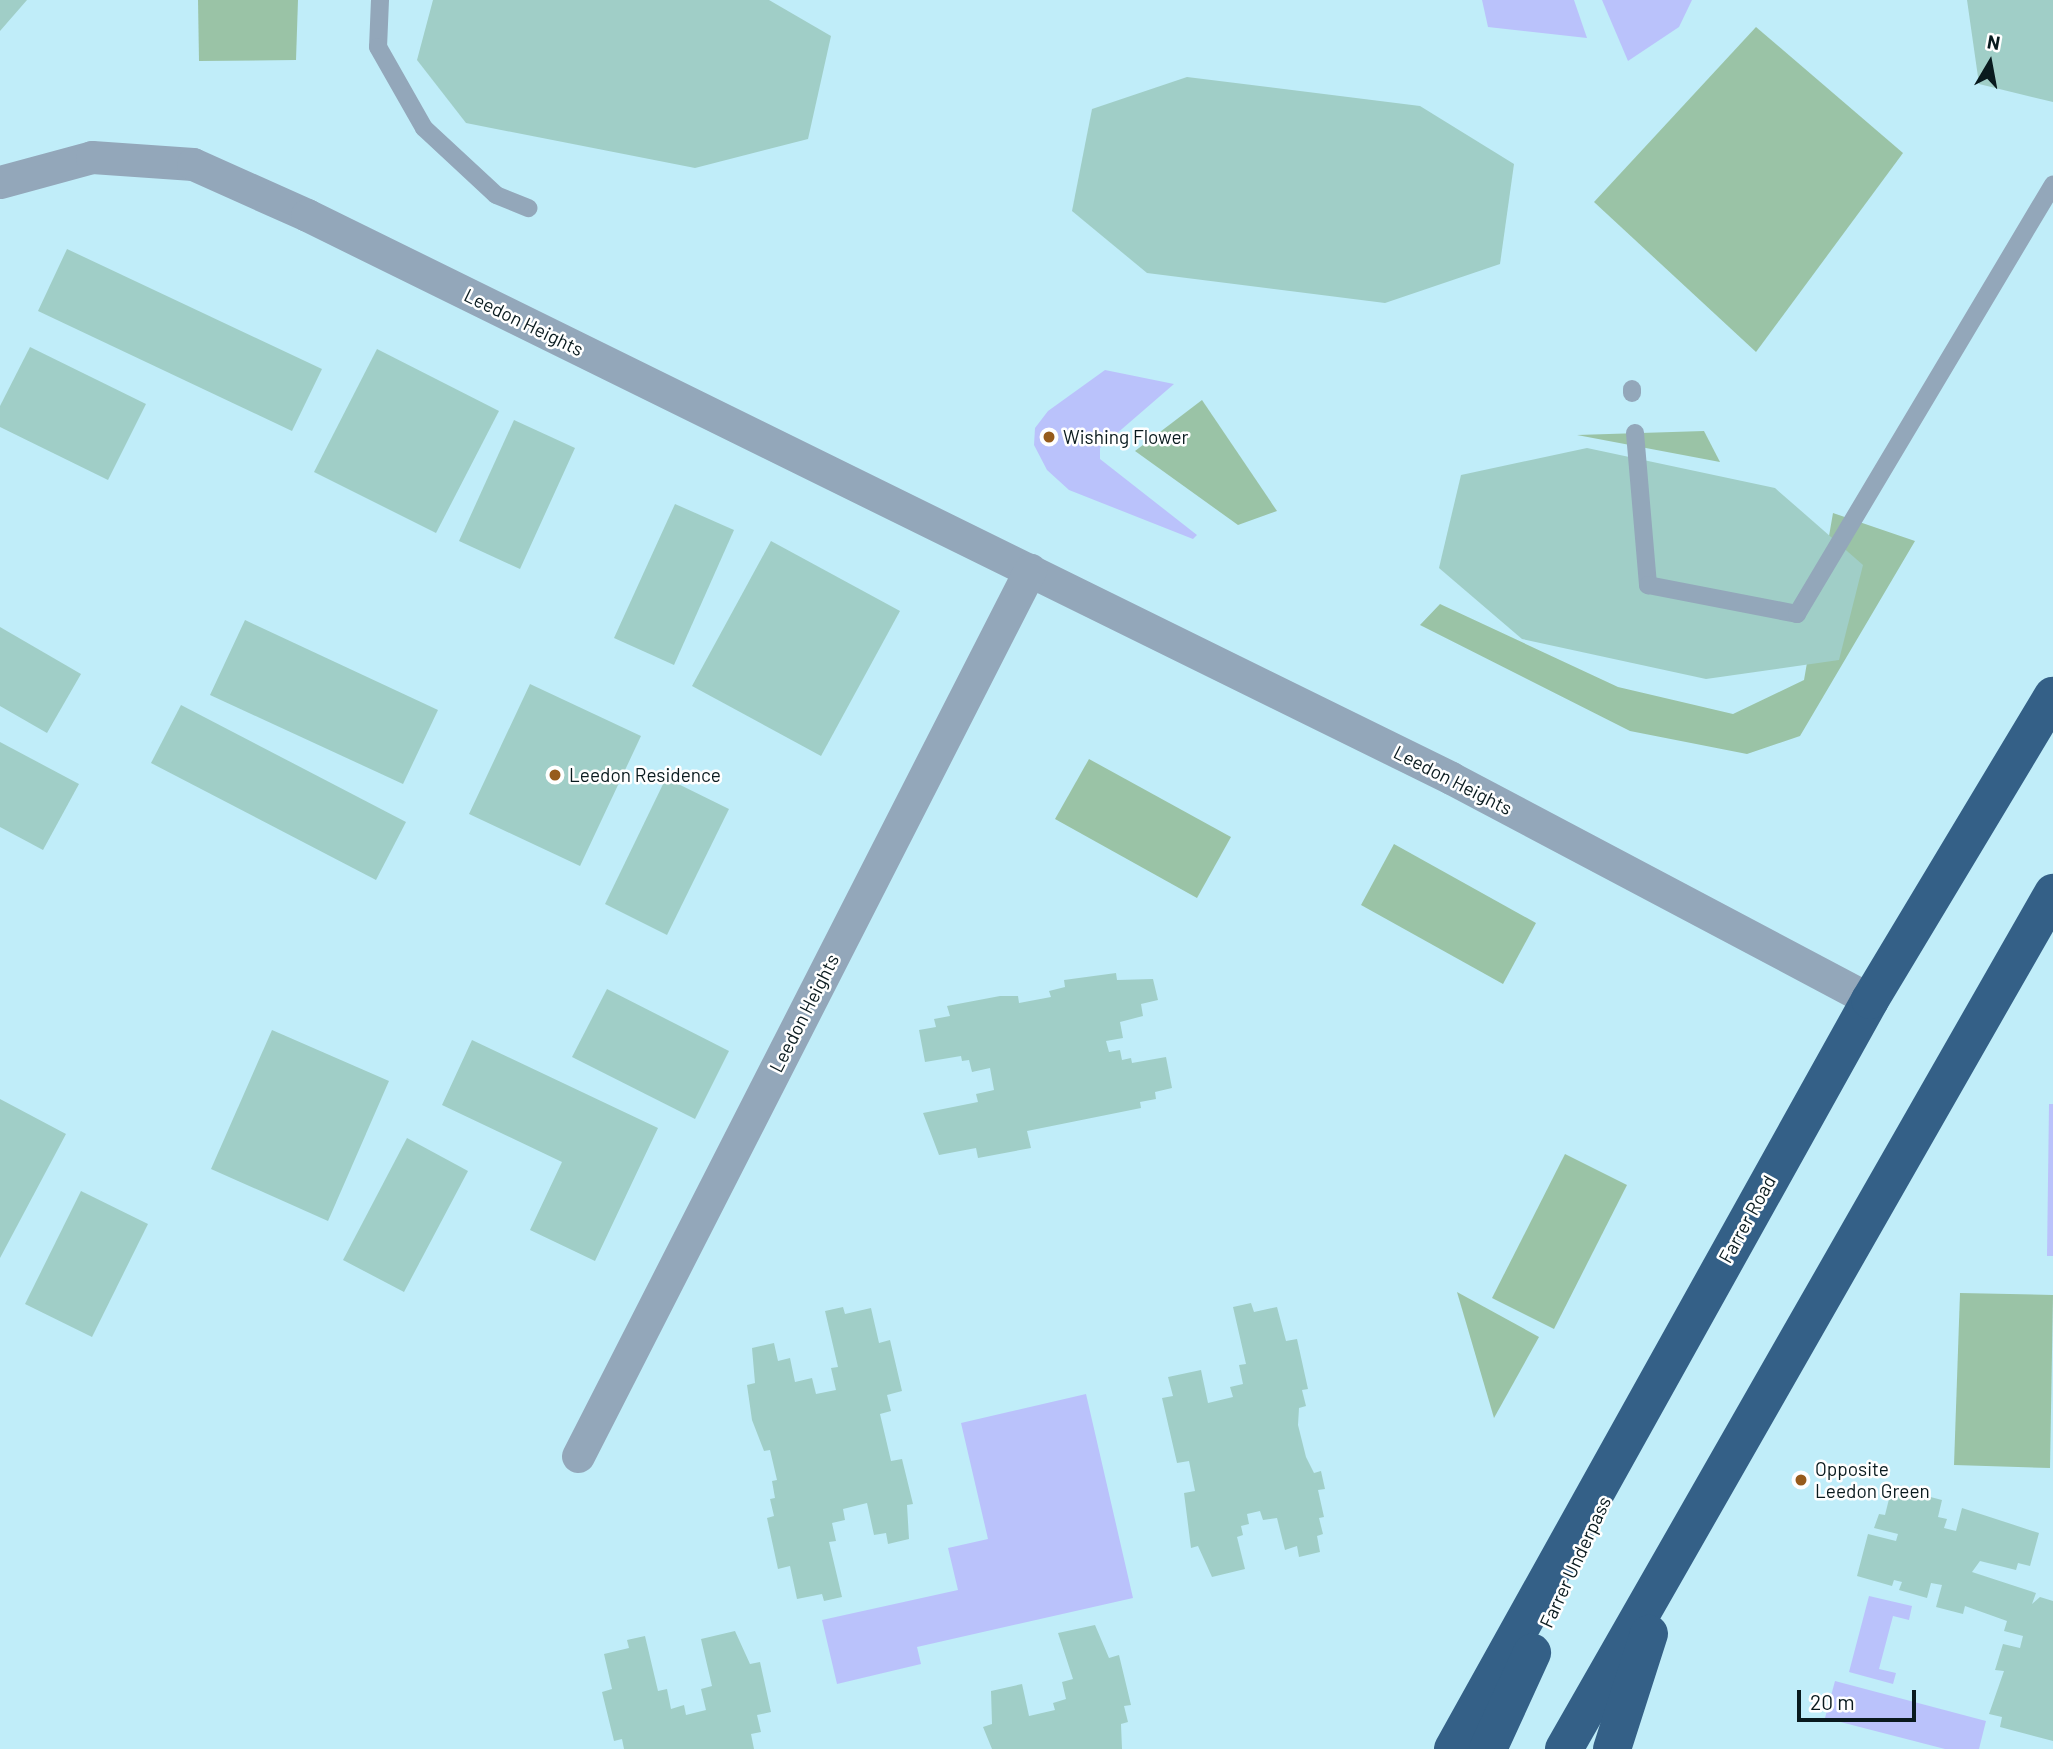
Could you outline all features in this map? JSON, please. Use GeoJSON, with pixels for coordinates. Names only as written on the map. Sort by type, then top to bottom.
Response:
{"type":"FeatureCollection","features":[{"type":"Feature","properties":{"kind":"highway","name":"Farrer Road"},"geometry":{"type":"LineString","coordinates":[[1453,1749],[1870,1000],[2053,696]]}},
{"type":"Feature","properties":{"kind":"highway"},"geometry":{"type":"LineString","coordinates":[[1564,1749],[1651,1601],[1839,1261],[2053,893]]}},
{"type":"Feature","properties":{"kind":"highway","name":"Farrer Underpass"},"geometry":{"type":"LineString","coordinates":[[1488,1749],[1661,1375]]}},
{"type":"Feature","properties":{"kind":"highway"},"geometry":{"type":"LineString","coordinates":[[1612,1749],[1649,1635],[1651,1601]]}},
{"type":"Feature","properties":{"kind":"street","name":"Leedon Heights"},"geometry":{"type":"LineString","coordinates":[[0,182],[92,157],[192,164],[307,215],[1451,778],[1870,1000]]}},
{"type":"Feature","properties":{"kind":"street","name":"Leedon Heights"},"geometry":{"type":"LineString","coordinates":[[578,1456],[1030,570]]}},
{"type":"Feature","properties":{"kind":"lane"},"geometry":{"type":"LineString","coordinates":[[380,0],[378,47],[424,128],[496,195],[529,208]]}},
{"type":"Feature","properties":{"kind":"lane"},"geometry":{"type":"LineString","coordinates":[[1635,433],[1648,585],[1797,614],[2053,185]]}},
{"type":"Feature","properties":{"kind":"green space"},"geometry":{"type":"Polygon","coordinates":[[[198,0],[298,0],[296,60],[199,61],[198,0]]]}},
{"type":"Feature","properties":{"kind":"green space"},"geometry":{"type":"Polygon","coordinates":[[[1756,27],[1903,153],[1756,352],[1594,202],[1756,27]]]}},
{"type":"Feature","properties":{"kind":"green space"},"geometry":{"type":"Polygon","coordinates":[[[1202,400],[1277,511],[1238,525],[1135,451],[1202,400]]]}},
{"type":"Feature","properties":{"kind":"green space"},"geometry":{"type":"Polygon","coordinates":[[[1704,431],[1720,462],[1577,435],[1704,431]]]}},
{"type":"Feature","properties":{"kind":"green space"},"geometry":{"type":"Polygon","coordinates":[[[1833,513],[1915,541],[1800,736],[1747,754],[1630,731],[1420,625],[1440,604],[1618,687],[1733,714],[1804,680],[1833,513]]]}},
{"type":"Feature","properties":{"kind":"green space"},"geometry":{"type":"Polygon","coordinates":[[[1089,759],[1231,837],[1197,898],[1055,819],[1089,759]]]}},
{"type":"Feature","properties":{"kind":"green space"},"geometry":{"type":"Polygon","coordinates":[[[1394,844],[1536,923],[1503,984],[1361,905],[1394,844]]]}},
{"type":"Feature","properties":{"kind":"green space"},"geometry":{"type":"Polygon","coordinates":[[[1565,1154],[1627,1185],[1554,1329],[1492,1298],[1565,1154]]]}},
{"type":"Feature","properties":{"kind":"green space"},"geometry":{"type":"Polygon","coordinates":[[[1457,1292],[1539,1337],[1494,1418],[1457,1292]]]}},
{"type":"Feature","properties":{"kind":"green space"},"geometry":{"type":"Polygon","coordinates":[[[1960,1293],[2053,1295],[2050,1468],[1954,1465],[1960,1293]]]}},
{"type":"Feature","properties":{"kind":"water"},"geometry":{"type":"Polygon","coordinates":[[[1482,0],[1574,0],[1587,38],[1488,27],[1482,0]]]}},
{"type":"Feature","properties":{"kind":"water"},"geometry":{"type":"Polygon","coordinates":[[[1602,0],[1692,0],[1679,27],[1628,61],[1602,0]]]}},
{"type":"Feature","properties":{"kind":"water"},"geometry":{"type":"Polygon","coordinates":[[[1105,370],[1174,384],[1100,448],[1100,459],[1197,535],[1193,539],[1069,490],[1047,470],[1034,445],[1035,428],[1048,411],[1105,370]]]}},
{"type":"Feature","properties":{"kind":"water"},"geometry":{"type":"Polygon","coordinates":[[[2049,1104],[2053,1104],[2053,1256],[2047,1256],[2049,1104]]]}},
{"type":"Feature","properties":{"kind":"water"},"geometry":{"type":"Polygon","coordinates":[[[1086,1394],[1133,1598],[917,1647],[921,1664],[837,1684],[822,1620],[958,1590],[948,1548],[988,1539],[961,1423],[1086,1394]]]}},
{"type":"Feature","properties":{"kind":"water"},"geometry":{"type":"Polygon","coordinates":[[[1869,1596],[1912,1606],[1909,1620],[1893,1616],[1879,1669],[1896,1673],[1893,1684],[1849,1672],[1869,1596]]]}},
{"type":"Feature","properties":{"kind":"water"},"geometry":{"type":"Polygon","coordinates":[[[1835,1681],[1986,1721],[1979,1749],[1945,1749],[1825,1718],[1835,1681]]]}},
{"type":"Feature","properties":{"kind":"building"},"geometry":{"type":"Polygon","coordinates":[[[0,0],[27,0],[0,31],[0,0]]]}},
{"type":"Feature","properties":{"kind":"building"},"geometry":{"type":"Polygon","coordinates":[[[433,0],[769,0],[831,36],[808,139],[695,168],[466,123],[417,60],[433,0]]]}},
{"type":"Feature","properties":{"kind":"building"},"geometry":{"type":"Polygon","coordinates":[[[1967,0],[2053,0],[2053,102],[1979,84],[1967,0]]]}},
{"type":"Feature","properties":{"kind":"building"},"geometry":{"type":"Polygon","coordinates":[[[1187,77],[1420,106],[1514,164],[1500,264],[1385,303],[1147,273],[1072,211],[1092,109],[1187,77]]]}},
{"type":"Feature","properties":{"kind":"building"},"geometry":{"type":"Polygon","coordinates":[[[67,249],[322,369],[292,431],[38,311],[67,249]]]}},
{"type":"Feature","properties":{"kind":"building"},"geometry":{"type":"Polygon","coordinates":[[[30,347],[146,404],[108,480],[0,427],[0,406],[30,347]]]}},
{"type":"Feature","properties":{"kind":"building"},"geometry":{"type":"Polygon","coordinates":[[[377,349],[499,411],[436,533],[314,472],[377,349]]]}},
{"type":"Feature","properties":{"kind":"building"},"geometry":{"type":"Polygon","coordinates":[[[514,420],[575,448],[520,569],[459,541],[514,420]]]}},
{"type":"Feature","properties":{"kind":"building"},"geometry":{"type":"Polygon","coordinates":[[[1587,448],[1775,488],[1863,565],[1839,660],[1706,679],[1522,639],[1439,568],[1461,475],[1587,448]]]}},
{"type":"Feature","properties":{"kind":"building"},"geometry":{"type":"Polygon","coordinates":[[[675,504],[734,530],[674,665],[614,638],[675,504]]]}},
{"type":"Feature","properties":{"kind":"building"},"geometry":{"type":"Polygon","coordinates":[[[771,541],[900,611],[821,756],[692,686],[771,541]]]}},
{"type":"Feature","properties":{"kind":"building"},"geometry":{"type":"Polygon","coordinates":[[[245,620],[438,710],[403,784],[210,695],[245,620]]]}},
{"type":"Feature","properties":{"kind":"building"},"geometry":{"type":"Polygon","coordinates":[[[0,627],[81,674],[47,733],[0,706],[0,627]]]}},
{"type":"Feature","properties":{"kind":"building","name":"Leedon Residence"},"geometry":{"type":"Polygon","coordinates":[[[530,684],[641,736],[580,866],[469,814],[530,684]]]}},
{"type":"Feature","properties":{"kind":"building"},"geometry":{"type":"Polygon","coordinates":[[[181,705],[406,822],[376,880],[151,763],[181,705]]]}},
{"type":"Feature","properties":{"kind":"building"},"geometry":{"type":"Polygon","coordinates":[[[0,742],[79,784],[43,850],[0,827],[0,742]]]}},
{"type":"Feature","properties":{"kind":"building"},"geometry":{"type":"Polygon","coordinates":[[[666,778],[729,809],[667,935],[605,904],[666,778]]]}},
{"type":"Feature","properties":{"kind":"building"},"geometry":{"type":"Polygon","coordinates":[[[1116,973],[1117,980],[1153,979],[1158,1000],[1141,1004],[1143,1016],[1120,1022],[1123,1038],[1106,1041],[1109,1052],[1120,1050],[1122,1060],[1131,1058],[1132,1063],[1166,1057],[1172,1088],[1155,1092],[1156,1099],[1140,1102],[1141,1108],[1027,1131],[1031,1148],[978,1158],[976,1148],[939,1155],[923,1113],[978,1102],[976,1094],[994,1090],[990,1068],[972,1072],[969,1060],[962,1061],[961,1056],[925,1062],[919,1030],[936,1027],[934,1019],[950,1016],[947,1006],[1000,996],[1018,996],[1019,1003],[1051,997],[1049,991],[1065,987],[1064,980],[1116,973]]]}},
{"type":"Feature","properties":{"kind":"building"},"geometry":{"type":"Polygon","coordinates":[[[607,989],[729,1051],[695,1119],[572,1057],[607,989]]]}},
{"type":"Feature","properties":{"kind":"building"},"geometry":{"type":"Polygon","coordinates":[[[272,1030],[389,1081],[328,1221],[211,1169],[272,1030]]]}},
{"type":"Feature","properties":{"kind":"building"},"geometry":{"type":"Polygon","coordinates":[[[472,1040],[658,1128],[595,1261],[530,1230],[562,1162],[442,1105],[472,1040]]]}},
{"type":"Feature","properties":{"kind":"building"},"geometry":{"type":"Polygon","coordinates":[[[0,1099],[66,1134],[0,1258],[0,1099]]]}},
{"type":"Feature","properties":{"kind":"building"},"geometry":{"type":"Polygon","coordinates":[[[407,1138],[468,1171],[404,1292],[343,1260],[407,1138]]]}},
{"type":"Feature","properties":{"kind":"building"},"geometry":{"type":"Polygon","coordinates":[[[81,1191],[148,1224],[92,1337],[25,1304],[81,1191]]]}},
{"type":"Feature","properties":{"kind":"building"},"geometry":{"type":"Polygon","coordinates":[[[1251,1303],[1254,1312],[1277,1307],[1286,1341],[1297,1339],[1308,1389],[1302,1390],[1306,1406],[1299,1408],[1298,1425],[1306,1457],[1314,1473],[1321,1471],[1325,1489],[1318,1490],[1324,1517],[1319,1518],[1323,1534],[1317,1536],[1320,1552],[1299,1557],[1297,1546],[1285,1550],[1277,1518],[1263,1520],[1260,1511],[1247,1514],[1249,1524],[1241,1526],[1243,1535],[1237,1537],[1245,1569],[1212,1577],[1198,1546],[1191,1548],[1184,1493],[1195,1491],[1189,1461],[1177,1463],[1162,1398],[1173,1396],[1168,1377],[1201,1370],[1208,1403],[1233,1397],[1230,1387],[1243,1384],[1239,1365],[1246,1364],[1233,1307],[1251,1303]]]}},
{"type":"Feature","properties":{"kind":"building"},"geometry":{"type":"Polygon","coordinates":[[[843,1307],[845,1314],[871,1308],[879,1343],[890,1340],[902,1391],[887,1395],[891,1411],[880,1414],[891,1461],[902,1459],[913,1504],[907,1505],[909,1539],[888,1544],[886,1533],[874,1535],[867,1503],[843,1509],[845,1520],[832,1523],[836,1541],[829,1542],[842,1597],[824,1601],[822,1594],[797,1599],[790,1566],[778,1569],[767,1518],[774,1516],[770,1499],[775,1498],[772,1481],[777,1480],[770,1450],[764,1451],[752,1420],[747,1385],[755,1383],[752,1348],[774,1343],[778,1361],[790,1358],[795,1382],[812,1378],[816,1394],[836,1390],[831,1368],[838,1367],[825,1311],[843,1307]]]}},
{"type":"Feature","properties":{"kind":"building"},"geometry":{"type":"Polygon","coordinates":[[[1892,1487],[1942,1500],[1938,1517],[1947,1519],[1944,1528],[1956,1531],[1962,1508],[2039,1533],[2030,1566],[2018,1563],[2016,1570],[1980,1561],[1972,1572],[2036,1593],[2032,1604],[2040,1597],[2053,1601],[2053,1741],[2000,1727],[2002,1717],[1989,1714],[2004,1671],[1995,1670],[2003,1644],[2020,1648],[2023,1636],[2004,1631],[2007,1621],[1965,1606],[1963,1614],[1936,1607],[1942,1585],[1931,1583],[1927,1598],[1899,1590],[1902,1582],[1894,1580],[1892,1586],[1857,1576],[1868,1534],[1896,1541],[1898,1534],[1874,1528],[1879,1514],[1885,1515],[1892,1487]]]}},
{"type":"Feature","properties":{"kind":"building"},"geometry":{"type":"Polygon","coordinates":[[[1095,1625],[1109,1658],[1119,1655],[1131,1705],[1124,1706],[1128,1722],[1121,1724],[1122,1749],[992,1749],[983,1727],[992,1724],[991,1691],[1022,1684],[1029,1716],[1055,1710],[1053,1703],[1066,1699],[1062,1682],[1073,1679],[1058,1633],[1095,1625]]]}},
{"type":"Feature","properties":{"kind":"building"},"geometry":{"type":"Polygon","coordinates":[[[735,1631],[750,1664],[760,1662],[771,1712],[757,1715],[761,1732],[751,1734],[754,1749],[624,1749],[622,1739],[614,1741],[602,1692],[612,1689],[604,1654],[629,1648],[627,1640],[645,1636],[658,1691],[667,1689],[671,1709],[684,1705],[686,1715],[706,1710],[701,1689],[712,1686],[701,1639],[735,1631]]]}},
{"type":"Feature","properties":{"kind":"place","name":"Wishing Flower"},"geometry":{"type":"Point","coordinates":[1049,437]}},
{"type":"Feature","properties":{"kind":"place","name":"Leedon Residence"},"geometry":{"type":"Point","coordinates":[555,775]}},
{"type":"Feature","properties":{"kind":"place","name":"Opposite Leedon Green"},"geometry":{"type":"Point","coordinates":[1801,1480]}}]}
